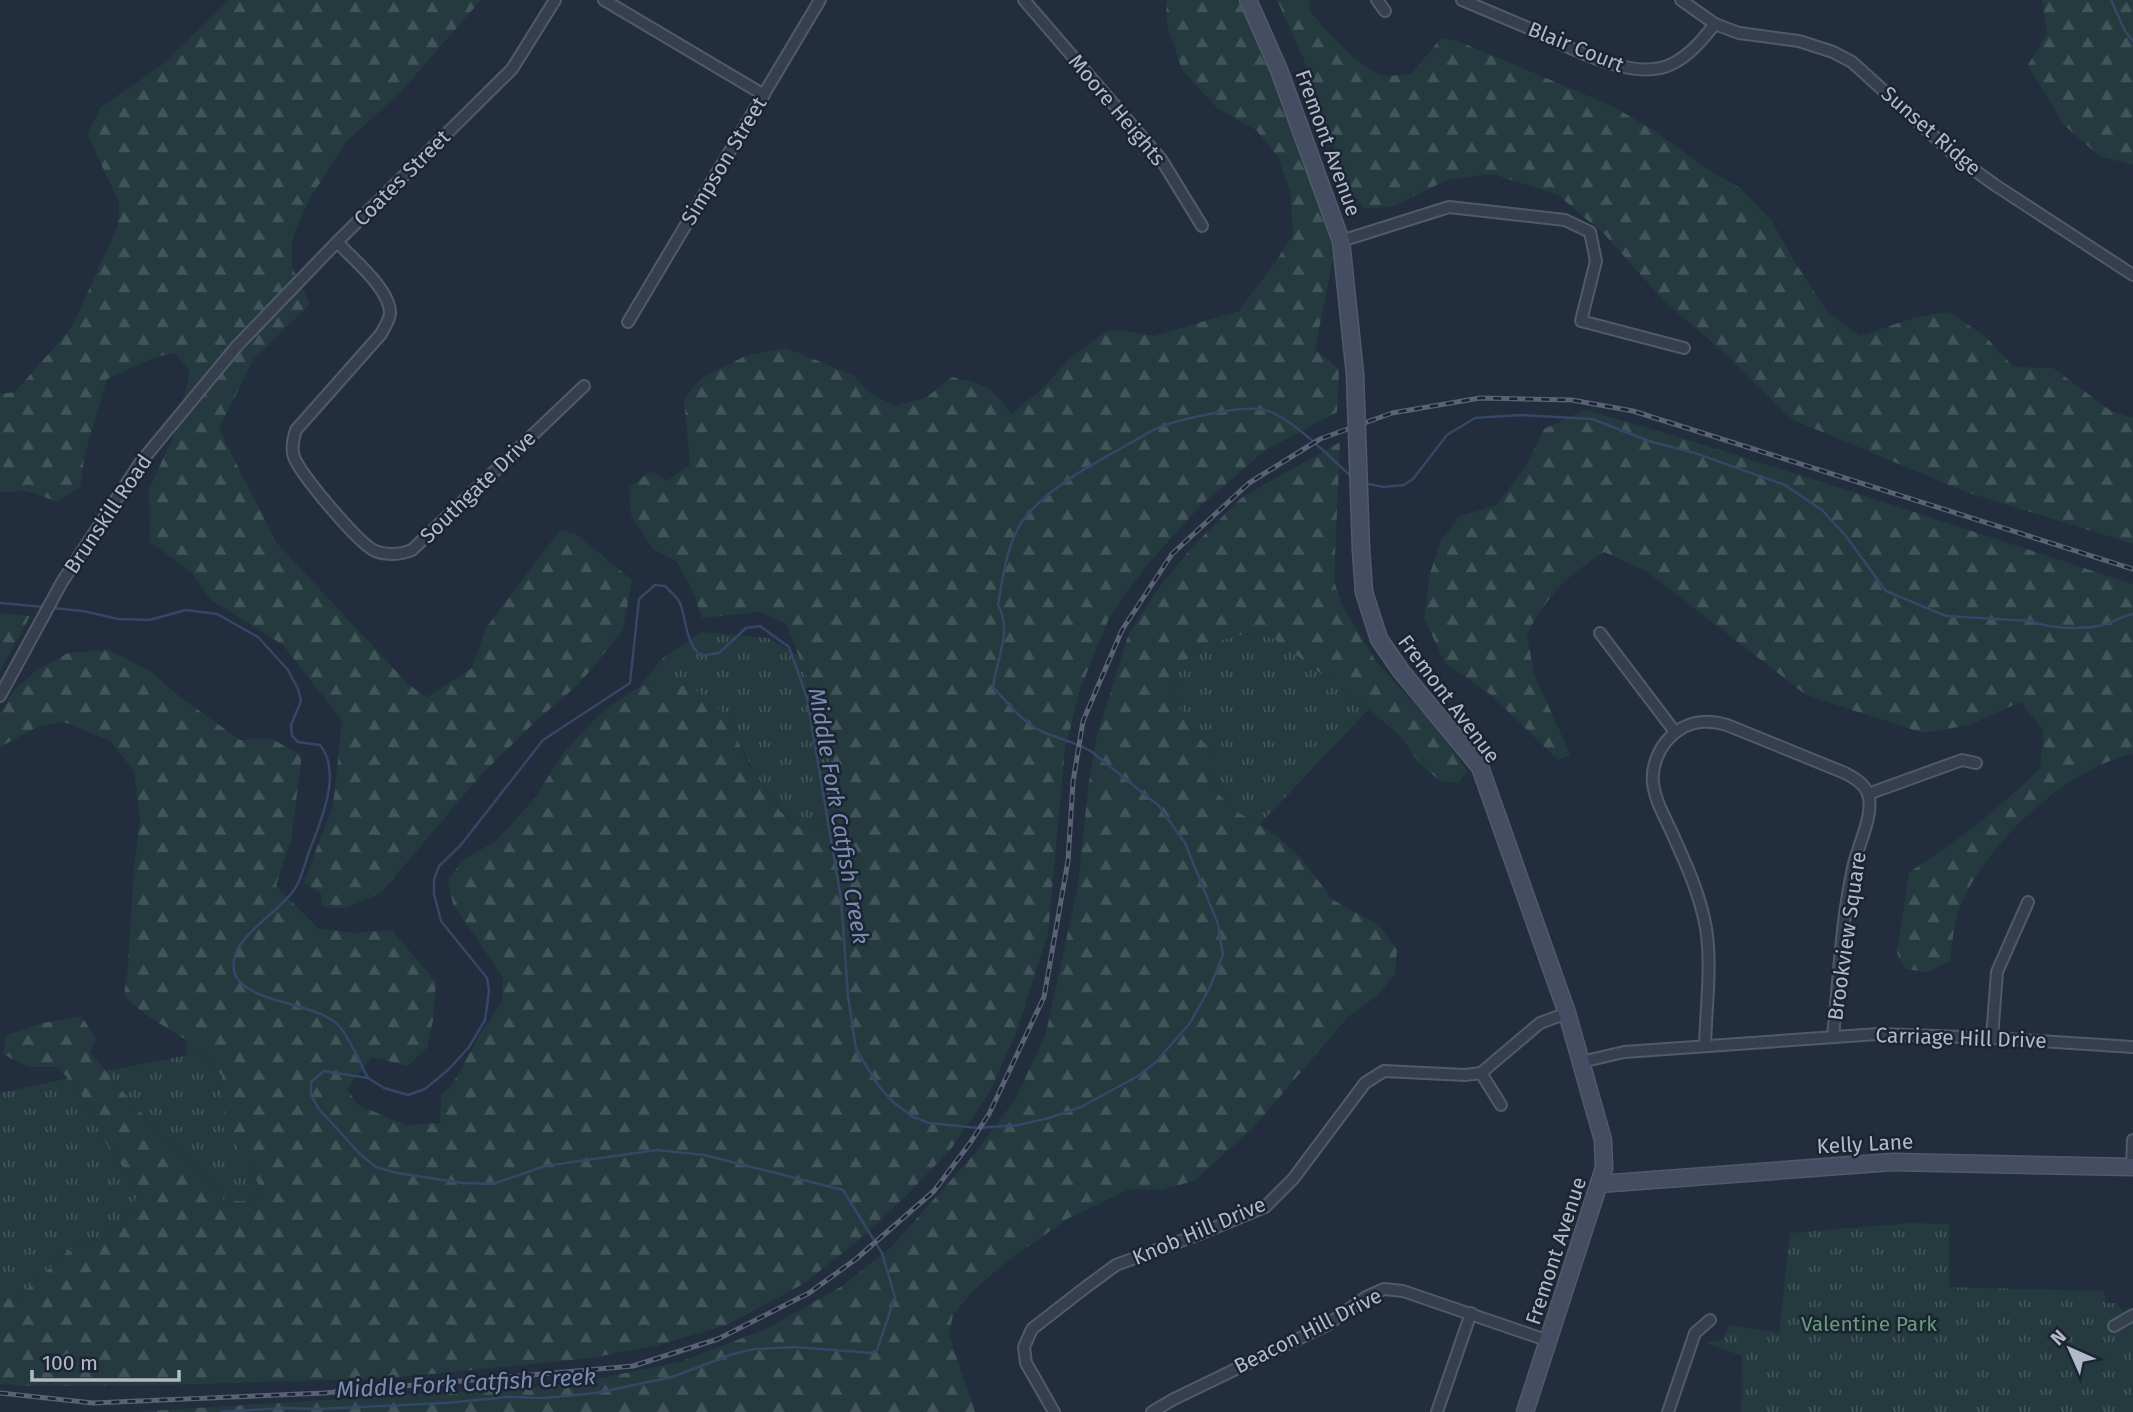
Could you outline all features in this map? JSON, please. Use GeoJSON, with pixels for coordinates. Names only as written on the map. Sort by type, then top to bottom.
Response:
{"type":"FeatureCollection","features":[{"type":"Feature","properties":{"kind":"main road","name":"Fremont Avenue"},"geometry":{"type":"LineString","coordinates":[[1248,0],[1279,71],[1342,241],[1355,374],[1364,592],[1379,639],[1401,671],[1480,767],[1567,1013],[1603,1140],[1604,1168],[1525,1412]]}},
{"type":"Feature","properties":{"kind":"main road","name":"Kelly Lane"},"geometry":{"type":"LineString","coordinates":[[1599,1184],[1892,1162],[2133,1167]]}},
{"type":"Feature","properties":{"kind":"street","name":"Coates Street"},"geometry":{"type":"LineString","coordinates":[[237,346],[337,242],[512,69],[555,0]]}},
{"type":"Feature","properties":{"kind":"street"},"geometry":{"type":"LineString","coordinates":[[604,0],[764,95]]}},
{"type":"Feature","properties":{"kind":"street","name":"Simpson Street"},"geometry":{"type":"LineString","coordinates":[[628,322],[820,0]]}},
{"type":"Feature","properties":{"kind":"street","name":"Moore Heights"},"geometry":{"type":"LineString","coordinates":[[1024,0],[1161,159],[1202,226]]}},
{"type":"Feature","properties":{"kind":"street"},"geometry":{"type":"LineString","coordinates":[[1377,0],[1385,11]]}},
{"type":"Feature","properties":{"kind":"street","name":"Sunset Ridge"},"geometry":{"type":"LineString","coordinates":[[1681,0],[1714,24],[1739,33],[1799,41],[1833,52],[1852,62],[1959,159],[2133,275]]}},
{"type":"Feature","properties":{"kind":"street","name":"Blair Court"},"geometry":{"type":"LineString","coordinates":[[1469,1],[1568,49],[1634,70],[1670,66],[1694,49],[1714,24]]}},
{"type":"Feature","properties":{"kind":"street"},"geometry":{"type":"LineString","coordinates":[[1342,241],[1449,207],[1565,220],[1590,232],[1596,261],[1581,321],[1684,348]]}},
{"type":"Feature","properties":{"kind":"street","name":"Southgate Drive"},"geometry":{"type":"LineString","coordinates":[[337,242],[384,292],[390,304],[390,318],[381,334],[296,430],[293,455],[302,471],[360,541],[374,550],[388,555],[401,555],[412,550],[583,386]]}},
{"type":"Feature","properties":{"kind":"street","name":"Brunskill Road"},"geometry":{"type":"LineString","coordinates":[[0,696],[62,582],[140,463],[237,346]]}},
{"type":"Feature","properties":{"kind":"street"},"geometry":{"type":"LineString","coordinates":[[1600,633],[1675,732]]}},
{"type":"Feature","properties":{"kind":"street"},"geometry":{"type":"LineString","coordinates":[[1705,1046],[1708,951],[1706,929],[1696,890],[1658,801],[1652,780],[1659,751],[1675,732],[1696,722],[1727,725],[1845,773],[1862,784],[1868,793],[1962,760],[1976,763]]}},
{"type":"Feature","properties":{"kind":"street","name":"Brookview Square"},"geometry":{"type":"LineString","coordinates":[[1833,1036],[1849,891],[1870,806],[1868,793]]}},
{"type":"Feature","properties":{"kind":"street"},"geometry":{"type":"LineString","coordinates":[[1992,1038],[1997,972],[2028,902]]}},
{"type":"Feature","properties":{"kind":"street"},"geometry":{"type":"LineString","coordinates":[[1501,1105],[1482,1073],[1540,1023],[1567,1013]]}},
{"type":"Feature","properties":{"kind":"street","name":"Carriage Hill Drive"},"geometry":{"type":"LineString","coordinates":[[1581,1062],[1624,1052],[1878,1034],[2133,1047]]}},
{"type":"Feature","properties":{"kind":"street","name":"Knob Hill Drive"},"geometry":{"type":"LineString","coordinates":[[1054,1412],[1026,1363],[1024,1347],[1032,1329],[1116,1265],[1265,1207],[1293,1179],[1365,1083],[1384,1071],[1465,1075],[1482,1073]]}},
{"type":"Feature","properties":{"kind":"street"},"geometry":{"type":"LineString","coordinates":[[2133,1140],[2133,1167]]}},
{"type":"Feature","properties":{"kind":"street","name":"Beacon Hill Drive"},"geometry":{"type":"LineString","coordinates":[[1152,1412],[1171,1400],[1327,1325],[1366,1297],[1384,1289],[1403,1291],[1549,1341]]}},
{"type":"Feature","properties":{"kind":"street"},"geometry":{"type":"LineString","coordinates":[[1437,1412],[1471,1314]]}},
{"type":"Feature","properties":{"kind":"street"},"geometry":{"type":"LineString","coordinates":[[2114,1326],[2133,1315]]}},
{"type":"Feature","properties":{"kind":"street"},"geometry":{"type":"LineString","coordinates":[[1668,1412],[1695,1333],[1710,1320]]}},
{"type":"Feature","properties":{"kind":"green space"},"geometry":{"type":"Polygon","coordinates":[[[229,0],[481,0],[400,93],[347,141],[310,198],[292,239],[292,267],[310,304],[253,360],[219,429],[276,542],[409,685],[427,697],[472,668],[486,628],[560,530],[576,534],[632,580],[623,630],[579,684],[537,720],[481,775],[381,893],[346,908],[321,907],[322,895],[304,882],[333,805],[342,721],[283,645],[211,600],[192,573],[150,542],[149,489],[175,433],[190,371],[175,353],[156,357],[107,379],[84,457],[81,486],[58,502],[27,491],[0,492],[0,394],[15,392],[72,327],[118,225],[119,202],[87,134],[101,107],[163,64],[229,0]]]}},
{"type":"Feature","properties":{"kind":"green space"},"geometry":{"type":"Polygon","coordinates":[[[1166,0],[1237,0],[1253,29],[1307,159],[1330,234],[1333,259],[1315,349],[1339,369],[1337,412],[1266,450],[1202,504],[1145,567],[1109,618],[1080,690],[1065,749],[1048,934],[1015,1036],[989,1093],[951,1149],[858,1241],[803,1284],[729,1324],[656,1346],[584,1359],[390,1378],[131,1386],[0,1384],[0,1300],[19,1297],[69,1250],[105,1235],[130,1214],[139,1190],[106,1143],[78,1087],[56,1067],[28,1067],[3,1054],[6,1035],[43,1023],[81,1016],[96,1038],[90,1052],[161,1137],[203,1176],[224,1201],[249,1201],[260,1188],[251,1168],[233,1141],[223,1108],[222,1076],[201,1049],[146,1015],[124,996],[140,820],[134,771],[110,741],[64,722],[39,726],[0,747],[0,713],[14,690],[38,669],[68,653],[109,650],[152,672],[176,694],[240,740],[270,738],[302,755],[291,840],[276,886],[318,928],[352,933],[392,930],[436,982],[433,1020],[427,1048],[408,1066],[372,1057],[347,1089],[358,1105],[406,1125],[440,1123],[441,1095],[452,1085],[480,1034],[502,1002],[503,978],[453,904],[448,880],[462,861],[497,840],[534,799],[564,752],[599,715],[630,692],[651,682],[692,687],[726,715],[748,763],[780,811],[799,827],[823,824],[834,766],[821,712],[786,624],[761,612],[702,618],[694,594],[677,562],[653,549],[631,515],[629,487],[651,471],[667,481],[690,465],[684,399],[700,379],[745,356],[786,348],[853,375],[870,393],[895,406],[927,397],[952,377],[987,388],[1011,414],[1041,390],[1069,359],[1105,332],[1121,330],[1154,336],[1239,311],[1278,258],[1293,234],[1290,191],[1278,157],[1256,130],[1217,108],[1182,70],[1167,25],[1166,0]]]}},
{"type":"Feature","properties":{"kind":"green space"},"geometry":{"type":"Polygon","coordinates":[[[1277,0],[1311,0],[1309,10],[1333,37],[1364,66],[1383,75],[1411,74],[1441,38],[1458,41],[1612,106],[1655,131],[1707,169],[1740,188],[1772,221],[1827,311],[1860,336],[1916,317],[1949,312],[1986,337],[2013,367],[2053,368],[2111,411],[2133,418],[2133,544],[1966,492],[1791,419],[1719,348],[1666,303],[1605,235],[1558,195],[1492,174],[1447,180],[1394,206],[1365,209],[1349,190],[1304,60],[1277,0]]]}},
{"type":"Feature","properties":{"kind":"green space"},"geometry":{"type":"Polygon","coordinates":[[[2042,0],[2133,0],[2133,165],[2099,156],[2063,124],[2028,65],[2047,33],[2042,0]]]}},
{"type":"Feature","properties":{"kind":"green space"},"geometry":{"type":"Polygon","coordinates":[[[1585,410],[1792,472],[2133,584],[2133,754],[2107,762],[2081,775],[2054,793],[2005,838],[1969,888],[1956,919],[1950,961],[1928,972],[1905,969],[1897,953],[1909,872],[1978,824],[2040,768],[2044,731],[2020,702],[1970,725],[1923,733],[1806,695],[1646,571],[1604,552],[1559,587],[1527,634],[1534,674],[1570,754],[1558,760],[1491,695],[1445,663],[1424,618],[1429,577],[1440,542],[1460,516],[1497,505],[1525,467],[1544,429],[1585,410]]]}},
{"type":"Feature","properties":{"kind":"green space"},"geometry":{"type":"Polygon","coordinates":[[[1340,442],[1334,581],[1343,607],[1377,663],[1436,727],[1467,770],[1459,783],[1440,781],[1419,763],[1401,737],[1365,706],[1273,638],[1244,634],[1210,643],[1180,664],[1174,697],[1189,727],[1210,749],[1213,788],[1234,810],[1276,835],[1300,857],[1333,900],[1379,925],[1397,949],[1395,974],[1378,995],[1349,1016],[1252,1129],[1194,1181],[1161,1190],[1130,1189],[1067,1219],[1005,1263],[973,1291],[953,1315],[949,1335],[975,1412],[132,1412],[533,1387],[597,1379],[680,1362],[766,1329],[842,1286],[893,1245],[976,1152],[1016,1098],[1046,1033],[1078,885],[1096,739],[1129,633],[1158,589],[1192,547],[1241,498],[1340,442]]]}},
{"type":"Feature","properties":{"kind":"green space"},"geometry":{"type":"Polygon","coordinates":[[[0,613],[30,616],[0,671],[0,613]]]}},
{"type":"Feature","properties":{"kind":"green space"},"geometry":{"type":"Polygon","coordinates":[[[702,632],[768,638],[799,656],[821,712],[834,766],[823,824],[799,827],[787,816],[756,776],[726,715],[651,682],[638,688],[663,658],[702,632]]]}},
{"type":"Feature","properties":{"kind":"green space"},"geometry":{"type":"Polygon","coordinates":[[[1244,634],[1273,638],[1369,709],[1259,825],[1234,810],[1213,787],[1210,749],[1189,727],[1174,697],[1180,664],[1209,643],[1244,634]]]}},
{"type":"Feature","properties":{"kind":"green space"},"geometry":{"type":"Polygon","coordinates":[[[186,1039],[201,1049],[222,1076],[223,1108],[260,1188],[249,1201],[225,1201],[203,1176],[161,1137],[106,1071],[187,1055],[186,1039]]]}},
{"type":"Feature","properties":{"kind":"green space"},"geometry":{"type":"Polygon","coordinates":[[[69,1078],[78,1087],[106,1143],[139,1190],[130,1214],[105,1235],[69,1250],[19,1297],[0,1300],[0,1093],[69,1078]]]}},
{"type":"Feature","properties":{"kind":"green space","name":"Valentine Park"},"geometry":{"type":"Polygon","coordinates":[[[1911,1223],[1949,1224],[1949,1287],[2102,1291],[2106,1303],[2115,1303],[2133,1320],[2133,1412],[1741,1412],[1742,1356],[1706,1343],[1723,1339],[1729,1325],[1779,1333],[1790,1233],[1911,1223]]]}},
{"type":"Feature","properties":{"kind":"waterway"},"geometry":{"type":"LineString","coordinates":[[2111,0],[2125,31],[2133,41]]}},
{"type":"Feature","properties":{"kind":"waterway","name":"Middle Fork Catfish Creek"},"geometry":{"type":"LineString","coordinates":[[222,1412],[446,1403],[508,1397],[544,1398],[596,1393],[672,1377],[733,1354],[755,1349],[794,1347],[872,1353],[877,1350],[895,1297],[882,1253],[843,1190],[704,1155],[657,1150],[545,1166],[493,1184],[463,1183],[397,1173],[376,1167],[360,1154],[318,1108],[311,1095],[311,1082],[324,1071],[368,1078],[384,1088],[408,1095],[425,1089],[448,1070],[469,1047],[485,1020],[489,991],[487,978],[441,921],[434,894],[434,880],[439,866],[460,846],[543,740],[630,683],[639,599],[655,585],[665,586],[679,601],[689,638],[701,656],[719,653],[746,628],[760,626],[789,647],[807,698],[841,899],[848,996],[856,1049],[878,1085],[893,1102],[913,1117],[929,1123],[978,1128],[1018,1125],[1081,1107],[1138,1076],[1155,1063],[1190,1023],[1209,989],[1223,955],[1218,924],[1185,843],[1158,805],[1092,752],[1041,731],[1027,722],[993,687],[1004,635],[998,605],[1010,546],[1027,515],[1061,485],[1155,429],[1200,416],[1243,409],[1264,410],[1274,414],[1298,429],[1352,477]]}},
{"type":"Feature","properties":{"kind":"waterway","name":"Middle Fork Catfish Creek"},"geometry":{"type":"LineString","coordinates":[[1364,483],[1383,487],[1404,485],[1413,479],[1447,435],[1475,418],[1520,415],[1592,419],[1652,442],[1695,453],[1785,485],[1822,510],[1845,535],[1886,591],[1946,616],[2031,621],[2048,626],[2079,628],[2106,624],[2133,614]]}},
{"type":"Feature","properties":{"kind":"waterway"},"geometry":{"type":"LineString","coordinates":[[0,603],[45,607]]}},
{"type":"Feature","properties":{"kind":"waterway"},"geometry":{"type":"LineString","coordinates":[[52,608],[83,611],[118,619],[149,620],[186,610],[217,614],[258,637],[288,670],[301,701],[291,725],[292,736],[298,742],[320,745],[327,757],[330,784],[319,827],[296,887],[247,936],[234,958],[234,970],[239,981],[250,990],[314,1011],[339,1026],[368,1078]]}},
{"type":"Feature","properties":{"kind":"railway"},"geometry":{"type":"LineString","coordinates":[[0,1393],[93,1403],[324,1393],[633,1366],[718,1339],[809,1293],[856,1259],[934,1191],[989,1114],[1044,997],[1068,861],[1073,782],[1083,721],[1122,630],[1172,554],[1249,483],[1320,439],[1392,413],[1480,398],[1572,400],[1633,411],[2133,569]]}}]}
